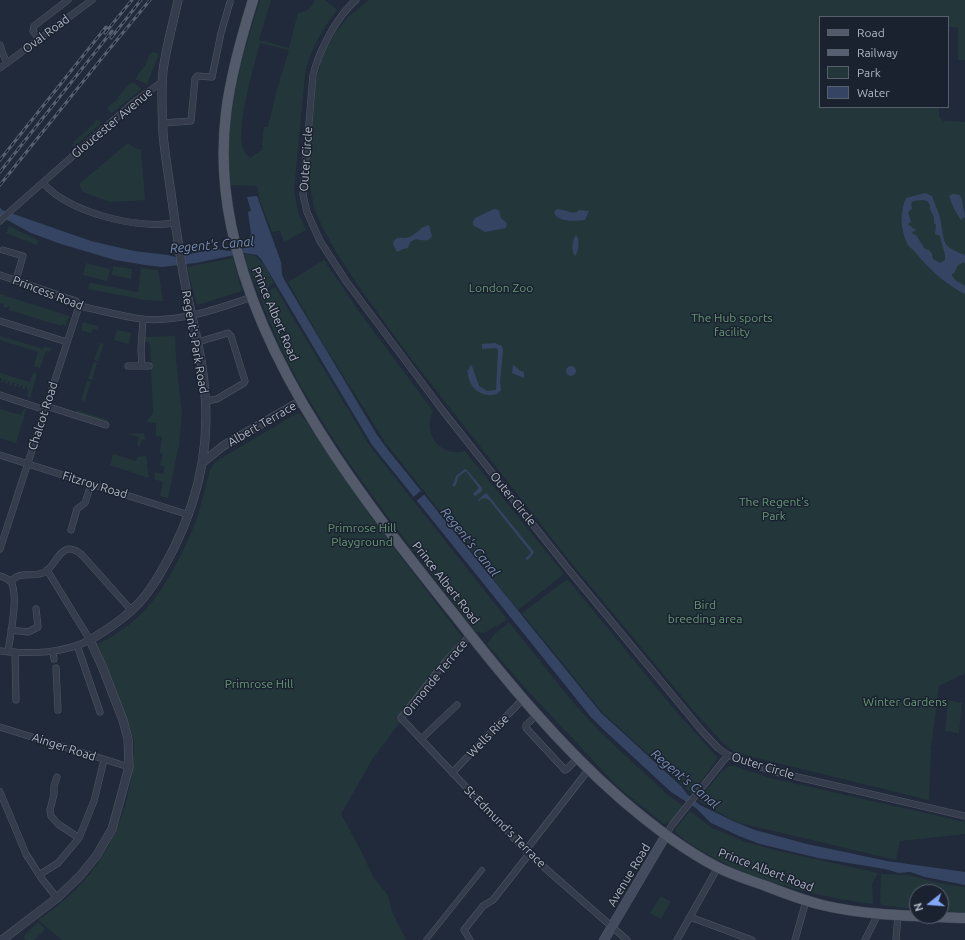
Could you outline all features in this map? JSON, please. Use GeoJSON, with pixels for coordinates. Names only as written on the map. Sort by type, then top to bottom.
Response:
{"type":"FeatureCollection","features":[{"type":"Feature","properties":{"kind":"main road","name":"Prince Albert Road"},"geometry":{"type":"LineString","coordinates":[[253,0],[231,79],[223,135],[225,189],[237,252],[244,277],[283,367],[301,401],[367,500],[470,635],[537,715],[589,769],[631,807],[666,835],[718,867],[806,901],[835,908],[878,914],[965,918]]}},
{"type":"Feature","properties":{"kind":"main road","name":"Avenue Road"},"geometry":{"type":"LineString","coordinates":[[604,940],[666,835]]}},
{"type":"Feature","properties":{"kind":"street"},"geometry":{"type":"LineString","coordinates":[[39,39],[33,31],[34,26],[68,0]]}},
{"type":"Feature","properties":{"kind":"street","name":"Oval Road"},"geometry":{"type":"LineString","coordinates":[[0,68],[92,0]]}},
{"type":"Feature","properties":{"kind":"street","name":"Gloucester Avenue"},"geometry":{"type":"LineString","coordinates":[[0,221],[15,206],[134,102],[162,82],[178,0]]}},
{"type":"Feature","properties":{"kind":"street","name":"Outer Circle"},"geometry":{"type":"LineString","coordinates":[[356,0],[342,16],[331,33],[321,51],[313,75],[303,194],[307,212],[326,252],[450,421],[572,573],[702,731],[718,748],[728,755],[772,771],[965,816]]}},
{"type":"Feature","properties":{"kind":"street"},"geometry":{"type":"LineString","coordinates":[[163,123],[190,121],[195,79],[197,76],[212,77],[221,33],[230,2]]}},
{"type":"Feature","properties":{"kind":"street"},"geometry":{"type":"LineString","coordinates":[[0,45],[7,63]]}},
{"type":"Feature","properties":{"kind":"street","name":"Regent's Park Road"},"geometry":{"type":"LineString","coordinates":[[0,651],[15,652],[64,650],[90,640],[132,611],[159,575],[169,558],[189,515],[197,487],[205,446],[206,402],[198,342],[182,267],[175,223],[163,123],[162,82]]}},
{"type":"Feature","properties":{"kind":"street"},"geometry":{"type":"LineString","coordinates":[[43,183],[62,199],[114,219],[148,225],[175,223]]}},
{"type":"Feature","properties":{"kind":"street"},"geometry":{"type":"LineString","coordinates":[[3,250],[23,256],[16,280]]}},
{"type":"Feature","properties":{"kind":"street","name":"Princess Road"},"geometry":{"type":"LineString","coordinates":[[0,274],[76,301],[79,306],[143,319],[192,316],[252,297]]}},
{"type":"Feature","properties":{"kind":"street","name":"Chalcot Road"},"geometry":{"type":"LineString","coordinates":[[0,549],[79,306]]}},
{"type":"Feature","properties":{"kind":"street"},"geometry":{"type":"LineString","coordinates":[[142,366],[141,349],[143,319]]}},
{"type":"Feature","properties":{"kind":"street"},"geometry":{"type":"LineString","coordinates":[[0,321],[67,342]]}},
{"type":"Feature","properties":{"kind":"street"},"geometry":{"type":"LineString","coordinates":[[198,342],[228,334],[231,336],[245,381],[217,400],[206,402]]}},
{"type":"Feature","properties":{"kind":"street"},"geometry":{"type":"LineString","coordinates":[[128,366],[149,366]]}},
{"type":"Feature","properties":{"kind":"street"},"geometry":{"type":"LineString","coordinates":[[0,395],[106,425]]}},
{"type":"Feature","properties":{"kind":"street","name":"Albert Terrace"},"geometry":{"type":"LineString","coordinates":[[202,463],[223,446],[301,401]]}},
{"type":"Feature","properties":{"kind":"street","name":"Albert Terrace"},"geometry":{"type":"LineString","coordinates":[[205,446],[212,448],[223,446]]}},
{"type":"Feature","properties":{"kind":"street","name":"Fitzroy Road"},"geometry":{"type":"LineString","coordinates":[[0,455],[189,515]]}},
{"type":"Feature","properties":{"kind":"street"},"geometry":{"type":"LineString","coordinates":[[71,530],[77,510],[84,503],[90,484]]}},
{"type":"Feature","properties":{"kind":"street"},"geometry":{"type":"LineString","coordinates":[[0,525],[7,527]]}},
{"type":"Feature","properties":{"kind":"street"},"geometry":{"type":"LineString","coordinates":[[11,582],[14,577],[18,575],[34,575],[47,570],[58,555],[64,551],[74,550],[79,552],[132,611]]}},
{"type":"Feature","properties":{"kind":"street"},"geometry":{"type":"LineString","coordinates":[[2,940],[57,898],[80,876],[97,855],[112,829],[129,767],[129,744],[126,728],[102,666],[90,640],[47,570]]}},
{"type":"Feature","properties":{"kind":"street"},"geometry":{"type":"LineString","coordinates":[[3,577],[11,582],[14,591],[14,610],[8,652]]}},
{"type":"Feature","properties":{"kind":"street"},"geometry":{"type":"LineString","coordinates":[[11,630],[28,632],[38,627],[36,609]]}},
{"type":"Feature","properties":{"kind":"street","name":"Ormonde Terrace"},"geometry":{"type":"LineString","coordinates":[[404,721],[401,718],[446,661],[470,635]]}},
{"type":"Feature","properties":{"kind":"street"},"geometry":{"type":"LineString","coordinates":[[77,645],[100,712]]}},
{"type":"Feature","properties":{"kind":"street"},"geometry":{"type":"LineString","coordinates":[[53,651],[54,659]]}},
{"type":"Feature","properties":{"kind":"street"},"geometry":{"type":"LineString","coordinates":[[15,652],[16,700]]}},
{"type":"Feature","properties":{"kind":"street"},"geometry":{"type":"LineString","coordinates":[[56,668],[58,710]]}},
{"type":"Feature","properties":{"kind":"street","name":"Wells Rise"},"geometry":{"type":"LineString","coordinates":[[452,773],[523,699]]}},
{"type":"Feature","properties":{"kind":"street"},"geometry":{"type":"LineString","coordinates":[[421,739],[457,705]]}},
{"type":"Feature","properties":{"kind":"street"},"geometry":{"type":"LineString","coordinates":[[537,715],[526,725],[526,728],[564,770],[567,770],[578,758]]}},
{"type":"Feature","properties":{"kind":"street","name":"St Edmund's Terrace"},"geometry":{"type":"LineString","coordinates":[[404,721],[528,852],[627,940]]}},
{"type":"Feature","properties":{"kind":"street","name":"Ainger Road"},"geometry":{"type":"LineString","coordinates":[[0,727],[129,767]]}},
{"type":"Feature","properties":{"kind":"street","name":"Avenue Road"},"geometry":{"type":"LineString","coordinates":[[666,835],[728,755]]}},
{"type":"Feature","properties":{"kind":"street"},"geometry":{"type":"LineString","coordinates":[[40,875],[58,863],[79,838],[94,801],[104,760]]}},
{"type":"Feature","properties":{"kind":"street"},"geometry":{"type":"LineString","coordinates":[[470,940],[464,930],[483,906],[493,900],[589,769]]}},
{"type":"Feature","properties":{"kind":"street"},"geometry":{"type":"LineString","coordinates":[[57,777],[50,810],[51,816],[58,824],[79,838]]}},
{"type":"Feature","properties":{"kind":"street"},"geometry":{"type":"LineString","coordinates":[[0,792],[26,854],[57,898]]}},
{"type":"Feature","properties":{"kind":"street"},"geometry":{"type":"LineString","coordinates":[[677,940],[718,867]]}},
{"type":"Feature","properties":{"kind":"street"},"geometry":{"type":"LineString","coordinates":[[426,940],[482,870]]}},
{"type":"Feature","properties":{"kind":"street"},"geometry":{"type":"LineString","coordinates":[[795,940],[806,901]]}},
{"type":"Feature","properties":{"kind":"street"},"geometry":{"type":"LineString","coordinates":[[865,940],[878,914]]}},
{"type":"Feature","properties":{"kind":"street"},"geometry":{"type":"LineString","coordinates":[[896,940],[898,915]]}},
{"type":"Feature","properties":{"kind":"street"},"geometry":{"type":"LineString","coordinates":[[690,917],[743,938],[752,940]]}},
{"type":"Feature","properties":{"kind":"green space"},"geometry":{"type":"Polygon","coordinates":[[[260,0],[271,0],[259,40],[289,48],[298,13],[312,6],[315,0],[325,0],[337,10],[317,40],[305,74],[294,190],[298,212],[306,230],[284,242],[280,231],[272,232],[260,201],[257,186],[231,185],[229,137],[235,91],[246,46],[260,0]],[[260,43],[250,81],[242,125],[241,138],[243,148],[250,158],[263,150],[262,145],[264,127],[268,127],[276,93],[289,50],[260,43]]]}},
{"type":"Feature","properties":{"kind":"green space","name":"The Regent's Park"},"geometry":{"type":"Polygon","coordinates":[[[369,0],[965,0],[965,60],[958,60],[958,27],[949,27],[949,16],[819,16],[819,108],[939,108],[939,116],[943,121],[965,122],[965,673],[939,686],[930,747],[929,800],[748,756],[735,752],[723,743],[693,710],[569,560],[403,348],[336,252],[314,207],[309,181],[316,82],[323,54],[335,33],[348,17],[369,0]]]}},
{"type":"Feature","properties":{"kind":"green space"},"geometry":{"type":"Polygon","coordinates":[[[152,52],[159,54],[147,84],[135,79],[145,66],[152,52]]]}},
{"type":"Feature","properties":{"kind":"green space"},"geometry":{"type":"Polygon","coordinates":[[[133,82],[142,89],[112,113],[107,108],[119,98],[118,97],[130,83],[131,84],[133,82]]]}},
{"type":"Feature","properties":{"kind":"green space"},"geometry":{"type":"Polygon","coordinates":[[[97,119],[101,123],[74,147],[72,145],[74,143],[73,142],[92,124],[93,125],[97,119]]]}},
{"type":"Feature","properties":{"kind":"green space"},"geometry":{"type":"Polygon","coordinates":[[[128,143],[141,150],[145,200],[110,202],[83,192],[79,184],[128,143]]]}},
{"type":"Feature","properties":{"kind":"green space"},"geometry":{"type":"Polygon","coordinates":[[[9,226],[38,240],[37,245],[6,233],[9,226]]]}},
{"type":"Feature","properties":{"kind":"green space"},"geometry":{"type":"Polygon","coordinates":[[[245,254],[256,257],[260,260],[274,283],[259,294],[247,265],[245,254]]]}},
{"type":"Feature","properties":{"kind":"green space"},"geometry":{"type":"Polygon","coordinates":[[[233,258],[242,291],[197,305],[187,267],[233,258]]]}},
{"type":"Feature","properties":{"kind":"green space"},"geometry":{"type":"Polygon","coordinates":[[[324,260],[360,313],[433,411],[430,419],[430,428],[436,442],[448,451],[465,451],[564,574],[518,610],[385,442],[324,345],[288,282],[324,260]]]}},
{"type":"Feature","properties":{"kind":"green space"},"geometry":{"type":"Polygon","coordinates":[[[86,263],[110,269],[107,281],[83,275],[86,263]]]}},
{"type":"Feature","properties":{"kind":"green space"},"geometry":{"type":"Polygon","coordinates":[[[113,266],[132,269],[131,279],[112,275],[113,266]]]}},
{"type":"Feature","properties":{"kind":"green space"},"geometry":{"type":"Polygon","coordinates":[[[141,268],[158,270],[163,301],[145,300],[88,289],[89,284],[91,283],[138,292],[141,268]]]}},
{"type":"Feature","properties":{"kind":"green space"},"geometry":{"type":"Polygon","coordinates":[[[275,287],[369,445],[507,619],[497,627],[495,626],[485,633],[476,632],[390,520],[330,433],[303,390],[289,364],[260,297],[275,287]]]}},
{"type":"Feature","properties":{"kind":"green space"},"geometry":{"type":"Polygon","coordinates":[[[0,294],[69,316],[66,326],[62,324],[61,326],[9,310],[10,306],[7,308],[3,307],[4,304],[1,303],[0,305],[0,294]]]}},
{"type":"Feature","properties":{"kind":"green space"},"geometry":{"type":"Polygon","coordinates":[[[83,322],[98,326],[97,330],[93,329],[91,333],[81,330],[83,322]]]}},
{"type":"Feature","properties":{"kind":"green space"},"geometry":{"type":"Polygon","coordinates":[[[117,330],[131,333],[129,344],[114,340],[117,330]]]}},
{"type":"Feature","properties":{"kind":"green space"},"geometry":{"type":"Polygon","coordinates":[[[0,336],[43,349],[44,347],[51,348],[50,352],[46,351],[40,368],[34,366],[38,352],[0,340],[0,336]]]}},
{"type":"Feature","properties":{"kind":"green space"},"geometry":{"type":"Polygon","coordinates":[[[175,336],[182,415],[179,445],[168,498],[160,496],[163,482],[154,479],[155,472],[163,474],[165,467],[160,465],[163,454],[160,453],[162,437],[156,436],[156,423],[146,422],[153,413],[150,345],[149,342],[145,342],[145,337],[175,336]]]}},
{"type":"Feature","properties":{"kind":"green space"},"geometry":{"type":"Polygon","coordinates":[[[100,343],[104,344],[98,361],[94,360],[100,343]]]}},
{"type":"Feature","properties":{"kind":"green space"},"geometry":{"type":"Polygon","coordinates":[[[94,362],[97,363],[92,380],[88,378],[94,362]]]}},
{"type":"Feature","properties":{"kind":"green space"},"geometry":{"type":"Polygon","coordinates":[[[0,373],[30,382],[33,373],[37,374],[30,398],[27,397],[29,391],[27,390],[27,387],[22,389],[23,386],[21,385],[20,388],[18,387],[19,384],[17,384],[16,387],[14,386],[15,383],[13,382],[12,385],[10,385],[9,381],[7,384],[5,383],[6,380],[4,380],[3,383],[1,382],[2,379],[0,378],[0,373]]]}},
{"type":"Feature","properties":{"kind":"green space"},"geometry":{"type":"Polygon","coordinates":[[[87,381],[91,382],[85,401],[81,400],[87,381]]]}},
{"type":"Feature","properties":{"kind":"green space"},"geometry":{"type":"Polygon","coordinates":[[[0,409],[21,415],[24,409],[26,409],[16,443],[0,438],[0,409]]]}},
{"type":"Feature","properties":{"kind":"green space"},"geometry":{"type":"Polygon","coordinates":[[[77,410],[108,420],[107,423],[76,413],[77,410]]]}},
{"type":"Feature","properties":{"kind":"green space","name":"Primrose Hill"},"geometry":{"type":"Polygon","coordinates":[[[296,414],[301,414],[367,512],[462,637],[397,719],[400,722],[373,758],[341,814],[374,879],[388,895],[392,912],[406,940],[62,940],[38,920],[74,891],[89,875],[102,856],[113,837],[122,816],[132,771],[134,741],[119,697],[98,644],[119,632],[138,617],[156,597],[165,584],[193,529],[210,470],[215,462],[296,414]]]}},
{"type":"Feature","properties":{"kind":"green space"},"geometry":{"type":"Polygon","coordinates":[[[144,433],[145,440],[142,439],[140,446],[137,445],[139,437],[128,434],[144,433]]]}},
{"type":"Feature","properties":{"kind":"green space"},"geometry":{"type":"Polygon","coordinates":[[[113,454],[136,461],[138,457],[146,456],[149,478],[110,465],[113,454]]]}},
{"type":"Feature","properties":{"kind":"green space"},"geometry":{"type":"Polygon","coordinates":[[[566,580],[569,581],[673,708],[716,756],[717,759],[692,794],[602,712],[522,613],[566,580]]]}},
{"type":"Feature","properties":{"kind":"green space"},"geometry":{"type":"Polygon","coordinates":[[[509,622],[571,700],[600,732],[667,794],[683,806],[670,822],[664,824],[618,787],[528,691],[487,644],[494,635],[509,622]]]}},
{"type":"Feature","properties":{"kind":"green space"},"geometry":{"type":"Polygon","coordinates":[[[948,700],[962,703],[959,733],[945,731],[948,700]]]}},
{"type":"Feature","properties":{"kind":"green space"},"geometry":{"type":"Polygon","coordinates":[[[729,766],[734,766],[770,778],[965,822],[965,834],[900,841],[896,860],[736,822],[698,801],[721,772],[729,766]]]}},
{"type":"Feature","properties":{"kind":"green space"},"geometry":{"type":"Polygon","coordinates":[[[690,811],[712,828],[746,842],[774,850],[878,873],[872,884],[873,904],[795,889],[769,881],[718,860],[695,847],[675,832],[676,828],[690,811]]]}},
{"type":"Feature","properties":{"kind":"green space"},"geometry":{"type":"Polygon","coordinates":[[[881,874],[908,875],[943,884],[909,884],[909,908],[882,905],[880,902],[881,874]]]}},
{"type":"Feature","properties":{"kind":"green space"},"geometry":{"type":"Polygon","coordinates":[[[949,885],[965,887],[965,913],[949,912],[949,885]]]}},
{"type":"Feature","properties":{"kind":"green space"},"geometry":{"type":"Polygon","coordinates":[[[661,896],[671,902],[661,919],[650,913],[661,896]]]}},
{"type":"Feature","properties":{"kind":"green space"},"geometry":{"type":"Polygon","coordinates":[[[38,922],[45,929],[34,940],[26,940],[23,937],[38,922]]]}},
{"type":"Feature","properties":{"kind":"water"},"geometry":{"type":"Polygon","coordinates":[[[925,193],[932,196],[940,216],[943,236],[946,244],[948,247],[965,255],[965,264],[964,262],[958,265],[952,276],[955,280],[965,286],[965,294],[938,276],[908,244],[902,226],[902,214],[906,198],[925,193]],[[913,201],[911,204],[912,209],[908,212],[911,222],[908,224],[916,229],[912,232],[913,234],[916,235],[925,249],[929,250],[933,259],[940,263],[945,260],[945,254],[940,236],[935,234],[936,225],[934,223],[934,217],[930,209],[930,205],[927,201],[913,201]]]}},
{"type":"Feature","properties":{"kind":"water"},"geometry":{"type":"Polygon","coordinates":[[[952,194],[960,196],[962,199],[965,217],[961,220],[954,209],[949,196],[952,194]]]}},
{"type":"Feature","properties":{"kind":"water"},"geometry":{"type":"Polygon","coordinates":[[[257,196],[281,262],[282,275],[285,281],[377,435],[601,713],[700,805],[735,822],[755,830],[807,844],[887,861],[965,872],[965,885],[925,877],[910,872],[899,873],[885,869],[818,858],[760,844],[711,823],[696,808],[671,792],[590,716],[372,445],[261,259],[257,255],[244,253],[196,263],[162,267],[145,265],[115,260],[61,244],[31,233],[0,216],[0,207],[2,210],[91,241],[134,251],[175,257],[214,249],[230,251],[245,248],[251,234],[248,212],[251,211],[247,197],[257,196]]]}},
{"type":"Feature","properties":{"kind":"water"},"geometry":{"type":"Polygon","coordinates":[[[494,209],[499,210],[501,218],[507,223],[506,228],[485,232],[473,225],[475,218],[494,209]]]}},
{"type":"Feature","properties":{"kind":"water"},"geometry":{"type":"Polygon","coordinates":[[[557,209],[572,212],[577,212],[579,210],[589,211],[585,220],[572,221],[563,220],[556,216],[554,212],[557,209]]]}},
{"type":"Feature","properties":{"kind":"water"},"geometry":{"type":"Polygon","coordinates":[[[429,225],[432,236],[429,240],[416,239],[410,242],[408,248],[397,252],[393,244],[396,239],[409,237],[429,225]]]}},
{"type":"Feature","properties":{"kind":"water"},"geometry":{"type":"Polygon","coordinates":[[[576,235],[578,245],[575,256],[572,246],[576,235]]]}},
{"type":"Feature","properties":{"kind":"water"},"geometry":{"type":"Polygon","coordinates":[[[495,343],[502,346],[503,351],[500,382],[501,390],[497,394],[488,395],[476,390],[473,387],[467,370],[469,370],[470,365],[472,366],[479,386],[487,391],[496,390],[497,348],[482,349],[482,344],[495,343]]]}},
{"type":"Feature","properties":{"kind":"water"},"geometry":{"type":"Polygon","coordinates":[[[513,364],[520,371],[524,372],[524,378],[512,373],[513,364]]]}},
{"type":"Feature","properties":{"kind":"water"},"geometry":{"type":"Polygon","coordinates":[[[569,366],[573,366],[576,371],[573,376],[569,376],[566,373],[566,369],[569,366]]]}},
{"type":"Feature","properties":{"kind":"water"},"geometry":{"type":"Polygon","coordinates":[[[465,469],[482,488],[482,491],[475,496],[473,494],[479,488],[466,471],[458,477],[454,487],[452,485],[456,476],[465,469]]]}},
{"type":"Feature","properties":{"kind":"water"},"geometry":{"type":"Polygon","coordinates":[[[486,493],[534,552],[527,560],[525,559],[531,553],[530,551],[490,501],[484,498],[479,501],[478,500],[486,493]]]}},
{"type":"Feature","properties":{"kind":"pier"},"geometry":{"type":"Polygon","coordinates":[[[423,489],[426,493],[415,502],[412,498],[423,489]]]}},
{"type":"Feature","properties":{"kind":"railway"},"geometry":{"type":"LineString","coordinates":[[105,33],[132,0]]}},
{"type":"Feature","properties":{"kind":"railway"},"geometry":{"type":"LineString","coordinates":[[111,38],[141,0]]}},
{"type":"Feature","properties":{"kind":"railway"},"geometry":{"type":"LineString","coordinates":[[0,185],[150,0]]}},
{"type":"Feature","properties":{"kind":"railway"},"geometry":{"type":"LineString","coordinates":[[0,160],[106,27]]}},
{"type":"Feature","properties":{"kind":"railway"},"geometry":{"type":"LineString","coordinates":[[0,172],[112,31]]}},
{"type":"Feature","properties":{"kind":"water label","name":"Regent's Canal"},"geometry":{"type":"Point","coordinates":[212,245]}},
{"type":"Feature","properties":{"kind":"water label","name":"Regent's Canal"},"geometry":{"type":"Point","coordinates":[470,542]}},
{"type":"Feature","properties":{"kind":"water label","name":"Regent's Canal"},"geometry":{"type":"Point","coordinates":[685,779]}},
{"type":"Feature","properties":{"kind":"park label","name":"London Zoo"},"geometry":{"type":"Point","coordinates":[501,288]}},
{"type":"Feature","properties":{"kind":"park label","name":"The Hub sports facility"},"geometry":{"type":"Point","coordinates":[732,325]}},
{"type":"Feature","properties":{"kind":"park label","name":"Primrose Hill Playground"},"geometry":{"type":"Point","coordinates":[362,535]}},
{"type":"Feature","properties":{"kind":"park label","name":"Bird breeding area"},"geometry":{"type":"Point","coordinates":[705,612]}},
{"type":"Feature","properties":{"kind":"park label","name":"Winter Gardens"},"geometry":{"type":"Point","coordinates":[905,702]}}]}
